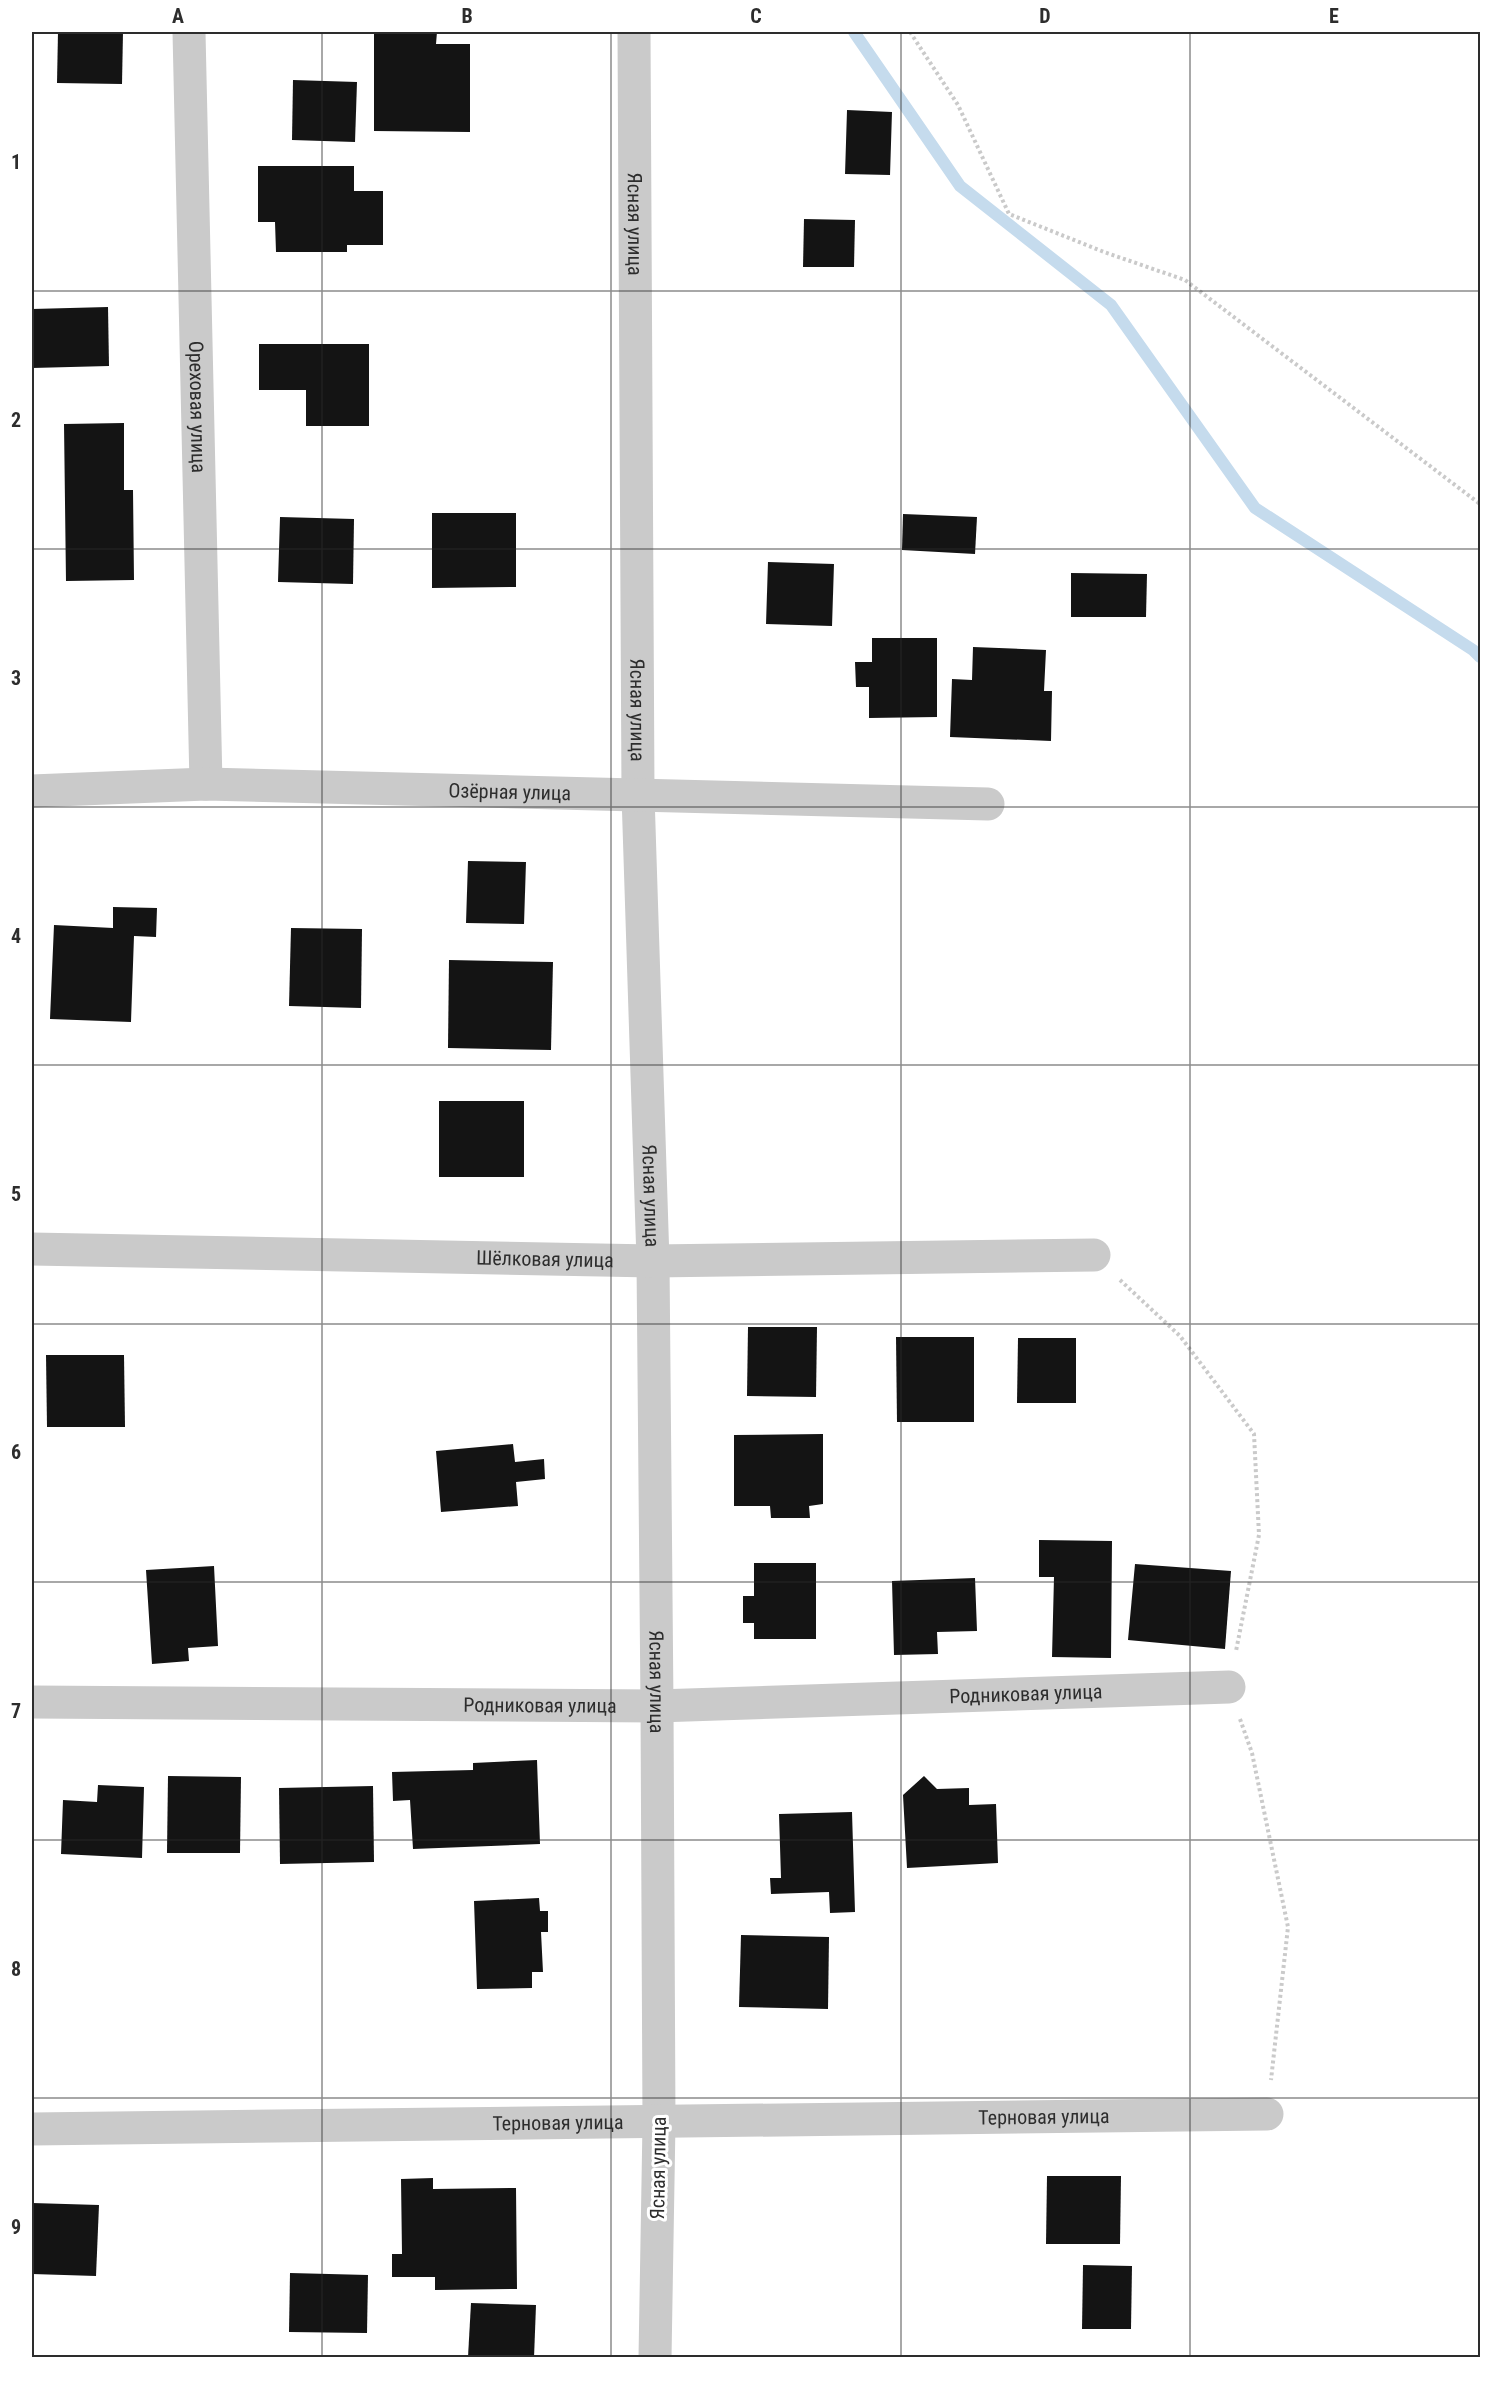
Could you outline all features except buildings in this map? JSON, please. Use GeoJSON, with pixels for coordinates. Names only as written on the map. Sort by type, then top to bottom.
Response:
{"type":"FeatureCollection","features":[{"type":"Feature","properties":{"kind":"street","name":"Ореховая улица"},"geometry":{"type":"LineString","coordinates":[[189,32],[206,784]]}},
{"type":"Feature","properties":{"kind":"street","name":"Ясная улица"},"geometry":{"type":"LineString","coordinates":[[635,33],[638,795],[653,1261],[657,1706],[659,2123],[655,2358]]}},
{"type":"Feature","properties":{"kind":"street","name":"Озёрная улица"},"geometry":{"type":"LineString","coordinates":[[32,791],[206,784],[988,804]]}},
{"type":"Feature","properties":{"kind":"street","name":"Шёлковая улица"},"geometry":{"type":"LineString","coordinates":[[32,1249],[653,1261],[1094,1255]]}},
{"type":"Feature","properties":{"kind":"street","name":"Родниковая улица"},"geometry":{"type":"LineString","coordinates":[[32,1702],[657,1706],[1229,1687]]}},
{"type":"Feature","properties":{"kind":"street","name":"Терновая улица"},"geometry":{"type":"LineString","coordinates":[[32,2129],[1267,2114]]}},
{"type":"Feature","properties":{"kind":"path"},"geometry":{"type":"LineString","coordinates":[[910,32],[958,105],[1009,214],[1104,252],[1185,280],[1480,504]]}},
{"type":"Feature","properties":{"kind":"path"},"geometry":{"type":"LineString","coordinates":[[1094,1255],[1180,1336],[1254,1434],[1259,1535],[1229,1687],[1252,1753],[1288,1927],[1267,2114]]}},
{"type":"Feature","properties":{"kind":"waterway"},"geometry":{"type":"LineString","coordinates":[[854,32],[960,186],[1111,305],[1255,508],[1473,650],[1480,657]]}}]}
